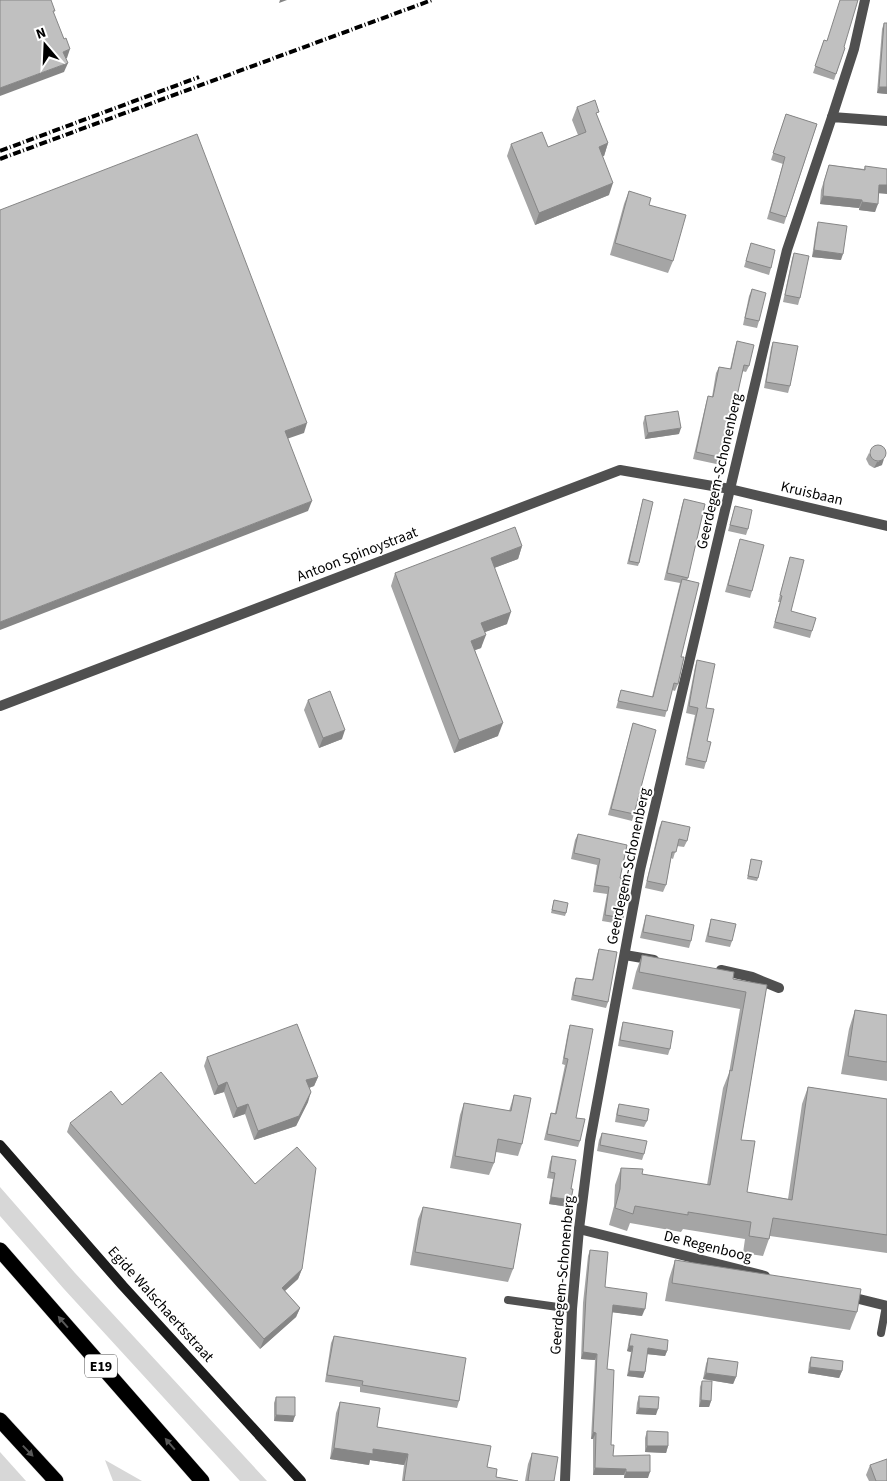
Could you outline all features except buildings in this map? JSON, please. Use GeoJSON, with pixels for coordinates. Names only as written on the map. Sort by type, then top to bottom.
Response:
{"type":"FeatureCollection","features":[{"type":"Feature","properties":{"kind":"highway","name":"E19"},"geometry":{"type":"LineString","coordinates":[[0,1250],[202,1481]]}},
{"type":"Feature","properties":{"kind":"highway"},"geometry":{"type":"LineString","coordinates":[[0,1420],[56,1481]]}},
{"type":"Feature","properties":{"kind":"main road","name":"Egide Walschaertsstraat"},"geometry":{"type":"LineString","coordinates":[[0,1145],[123,1286],[302,1481]]}},
{"type":"Feature","properties":{"kind":"street","name":"Geerdegem-Schonenberg"},"geometry":{"type":"LineString","coordinates":[[565,1481],[572,1309],[579,1229],[590,1141],[640,870],[787,250],[854,49],[865,0]]}},
{"type":"Feature","properties":{"kind":"street"},"geometry":{"type":"LineString","coordinates":[[832,117],[887,120]]}},
{"type":"Feature","properties":{"kind":"street","name":"Antoon Spinoystraat"},"geometry":{"type":"LineString","coordinates":[[0,706],[620,470],[730,489]]}},
{"type":"Feature","properties":{"kind":"street","name":"Kruisbaan"},"geometry":{"type":"LineString","coordinates":[[730,489],[887,526]]}},
{"type":"Feature","properties":{"kind":"street","name":"Geerdegem-Schonenberg"},"geometry":{"type":"LineString","coordinates":[[625,955],[664,961]]}},
{"type":"Feature","properties":{"kind":"street"},"geometry":{"type":"LineString","coordinates":[[712,969],[752,977],[779,988]]}},
{"type":"Feature","properties":{"kind":"street","name":"De Regenboog"},"geometry":{"type":"LineString","coordinates":[[579,1229],[771,1277]]}},
{"type":"Feature","properties":{"kind":"street"},"geometry":{"type":"LineString","coordinates":[[838,1294],[887,1306]]}},
{"type":"Feature","properties":{"kind":"lane"},"geometry":{"type":"LineString","coordinates":[[508,1300],[572,1309]]}},
{"type":"Feature","properties":{"kind":"lane"},"geometry":{"type":"LineString","coordinates":[[881,1333],[887,1306]]}},
{"type":"Feature","properties":{"kind":"shaded area"},"geometry":{"type":"Polygon","coordinates":[[[0,1187],[75,1273],[267,1481],[240,1481],[64,1289],[0,1216],[0,1187]]]}},
{"type":"Feature","properties":{"kind":"shaded area"},"geometry":{"type":"Polygon","coordinates":[[[0,1452],[26,1481],[0,1481],[0,1452]]]}},
{"type":"Feature","properties":{"kind":"shaded area"},"geometry":{"type":"Polygon","coordinates":[[[105,1460],[142,1481],[113,1481],[105,1460]]]}},
{"type":"Feature","properties":{"kind":"railway"},"geometry":{"type":"LineString","coordinates":[[0,159],[432,0]]}},
{"type":"Feature","properties":{"kind":"railway"},"geometry":{"type":"LineString","coordinates":[[0,151],[199,77]]}}]}
